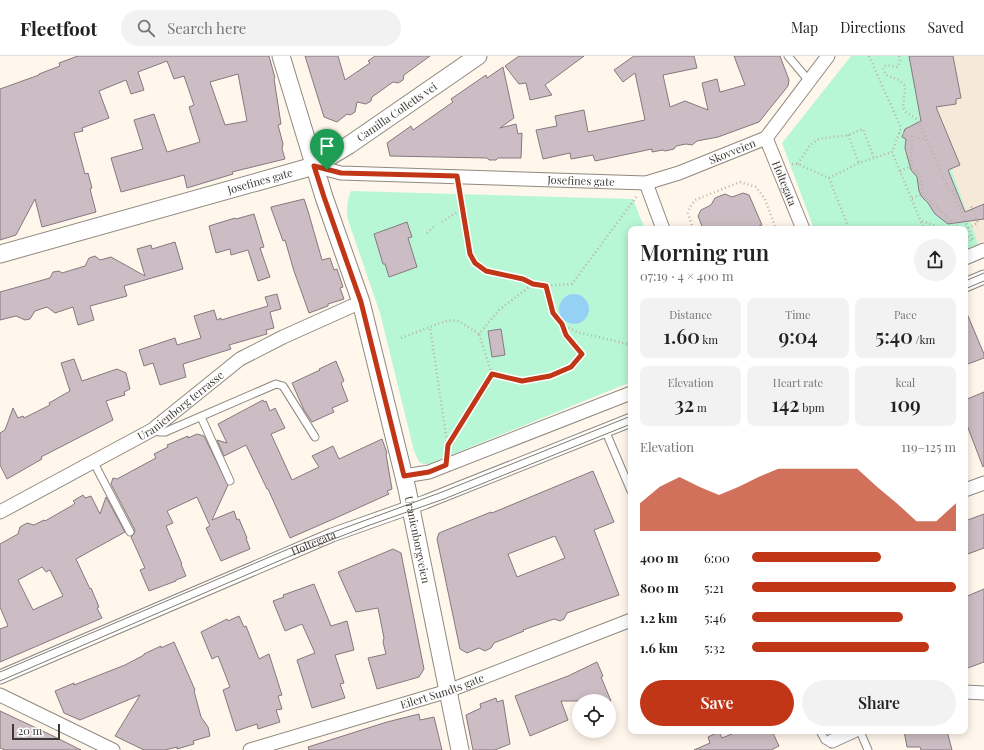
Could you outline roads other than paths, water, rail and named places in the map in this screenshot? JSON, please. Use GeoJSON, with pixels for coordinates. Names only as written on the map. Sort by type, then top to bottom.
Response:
{"type":"FeatureCollection","features":[{"type":"Feature","properties":{"kind":"street","name":"Uranienborgveien"},"geometry":{"type":"LineString","coordinates":[[281,56],[324,197],[361,302],[411,507],[460,750]]}},
{"type":"Feature","properties":{"kind":"street","name":"Camilla Colletts vei"},"geometry":{"type":"LineString","coordinates":[[314,166],[348,145],[478,56]]}},
{"type":"Feature","properties":{"kind":"street","name":"Skovveien"},"geometry":{"type":"LineString","coordinates":[[646,183],[679,173],[766,138],[828,56]]}},
{"type":"Feature","properties":{"kind":"street","name":"Holtegata"},"geometry":{"type":"LineString","coordinates":[[766,138],[802,226]]}},
{"type":"Feature","properties":{"kind":"street","name":"Josefines gate"},"geometry":{"type":"LineString","coordinates":[[0,254],[314,166],[341,173],[646,183]]}},
{"type":"Feature","properties":{"kind":"street"},"geometry":{"type":"LineString","coordinates":[[646,183],[662,226]]}},
{"type":"Feature","properties":{"kind":"street"},"geometry":{"type":"LineString","coordinates":[[968,257],[984,250]]}},
{"type":"Feature","properties":{"kind":"street"},"geometry":{"type":"LineString","coordinates":[[968,284],[984,277]]}},
{"type":"Feature","properties":{"kind":"street","name":"Uranienborg terrasse"},"geometry":{"type":"LineString","coordinates":[[0,512],[152,430],[240,359],[361,302]]}},
{"type":"Feature","properties":{"kind":"street"},"geometry":{"type":"LineString","coordinates":[[404,476],[429,472],[628,394]]}},
{"type":"Feature","properties":{"kind":"street","name":"Holtegata"},"geometry":{"type":"LineString","coordinates":[[0,677],[332,535],[411,507],[628,421]]}},
{"type":"Feature","properties":{"kind":"street"},"geometry":{"type":"LineString","coordinates":[[968,489],[984,483]]}},
{"type":"Feature","properties":{"kind":"street","name":"Eilert Sundts gate"},"geometry":{"type":"LineString","coordinates":[[250,750],[448,691],[628,621]]}},
{"type":"Feature","properties":{"kind":"street"},"geometry":{"type":"LineString","coordinates":[[968,692],[984,691]]}},
{"type":"Feature","properties":{"kind":"street"},"geometry":{"type":"LineString","coordinates":[[0,695],[112,750]]}},
{"type":"Feature","properties":{"kind":"street"},"geometry":{"type":"LineString","coordinates":[[832,740],[847,734]]}},
{"type":"Feature","properties":{"kind":"lane"},"geometry":{"type":"LineString","coordinates":[[788,56],[809,81]]}},
{"type":"Feature","properties":{"kind":"lane"},"geometry":{"type":"LineString","coordinates":[[152,430],[166,432],[276,384],[280,384],[283,386],[315,437]]}},
{"type":"Feature","properties":{"kind":"lane"},"geometry":{"type":"LineString","coordinates":[[201,417],[230,481]]}},
{"type":"Feature","properties":{"kind":"lane"},"geometry":{"type":"LineString","coordinates":[[606,430],[628,484]]}},
{"type":"Feature","properties":{"kind":"lane"},"geometry":{"type":"LineString","coordinates":[[94,461],[130,532]]}},
{"type":"Feature","properties":{"kind":"lane"},"geometry":{"type":"LineString","coordinates":[[822,734],[825,740],[829,742],[832,740]]}},
{"type":"Feature","properties":{"kind":"lane"},"geometry":{"type":"LineString","coordinates":[[861,734],[868,750]]}},
{"type":"Feature","properties":{"kind":"water"},"geometry":{"type":"Polygon","coordinates":[[[574,294],[584,299],[589,309],[584,319],[574,324],[564,319],[559,309],[564,299],[574,294]]]}},
{"type":"Feature","properties":{"kind":"tram line"},"geometry":{"type":"LineString","coordinates":[[968,280],[984,273]]}},
{"type":"Feature","properties":{"kind":"tram line"},"geometry":{"type":"LineString","coordinates":[[968,288],[984,281]]}},
{"type":"Feature","properties":{"kind":"tram line"},"geometry":{"type":"LineString","coordinates":[[0,672],[293,547],[442,492],[628,417]]}},
{"type":"Feature","properties":{"kind":"tram line"},"geometry":{"type":"LineString","coordinates":[[0,681],[295,554],[370,525],[444,499],[628,425]]}}]}
